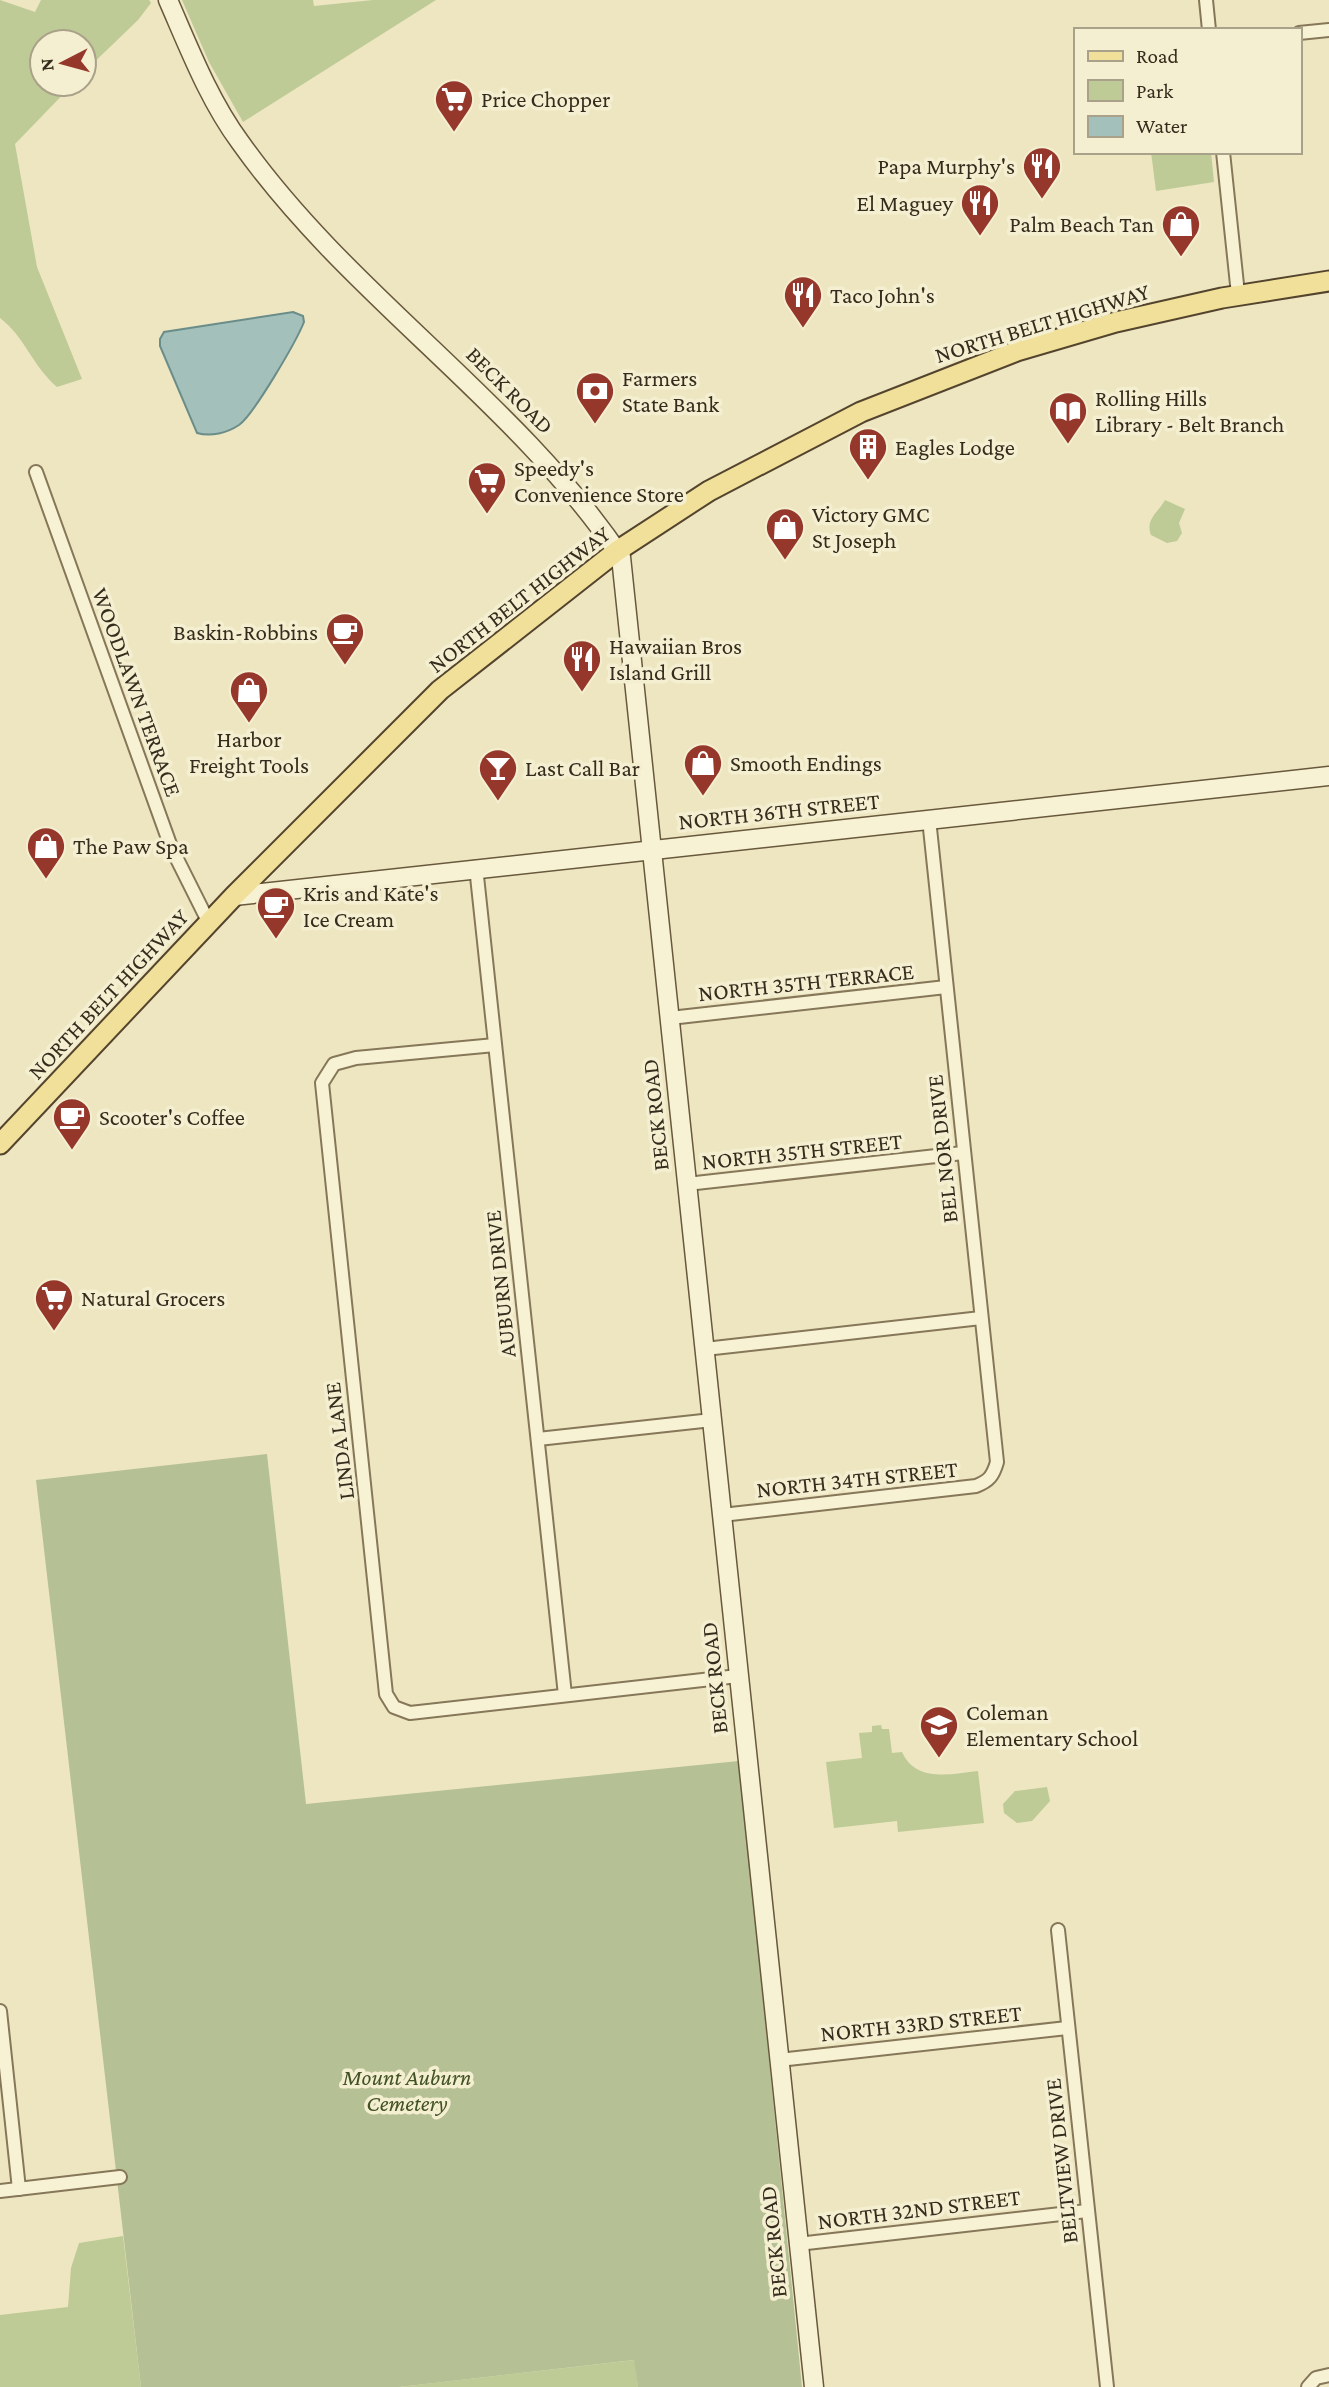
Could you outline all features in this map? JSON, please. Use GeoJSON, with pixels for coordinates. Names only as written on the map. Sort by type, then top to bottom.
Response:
{"type":"FeatureCollection","features":[{"type":"Feature","properties":{"kind":"main road","name":"NORTH BELT HIGHWAY"},"geometry":{"type":"LineString","coordinates":[[0,1144],[234,896],[440,690],[617,551],[709,491],[786,448],[931,383],[1017,351],[1116,322],[1238,294],[1329,281]]}},
{"type":"Feature","properties":{"kind":"street","name":"BECK ROAD"},"geometry":{"type":"LineString","coordinates":[[168,0],[222,113],[265,174],[317,236],[535,450],[578,498],[621,557],[814,2387]]}},
{"type":"Feature","properties":{"kind":"street"},"geometry":{"type":"LineString","coordinates":[[1206,0],[1209,28]]}},
{"type":"Feature","properties":{"kind":"street"},"geometry":{"type":"LineString","coordinates":[[1301,33],[1329,30]]}},
{"type":"Feature","properties":{"kind":"street"},"geometry":{"type":"LineString","coordinates":[[1223,154],[1238,294]]}},
{"type":"Feature","properties":{"kind":"street","name":"WOODLAWN TERRACE"},"geometry":{"type":"LineString","coordinates":[[36,472],[153,798],[172,847],[209,923]]}},
{"type":"Feature","properties":{"kind":"street","name":"NORTH 36TH STREET"},"geometry":{"type":"LineString","coordinates":[[234,896],[476,867],[1329,776]]}},
{"type":"Feature","properties":{"kind":"street","name":"BEL NOR DRIVE"},"geometry":{"type":"LineString","coordinates":[[929,819],[997,1462],[993,1474]]}},
{"type":"Feature","properties":{"kind":"street","name":"AUBURN DRIVE"},"geometry":{"type":"LineString","coordinates":[[476,867],[565,1695]]}},
{"type":"Feature","properties":{"kind":"street","name":"NORTH 35TH TERRACE"},"geometry":{"type":"LineString","coordinates":[[670,1018],[946,987]]}},
{"type":"Feature","properties":{"kind":"street","name":"LINDA LANE"},"geometry":{"type":"LineString","coordinates":[[495,1045],[356,1058],[334,1065],[322,1083],[386,1694],[394,1707],[410,1713],[565,1695]]}},
{"type":"Feature","properties":{"kind":"street","name":"NORTH 35TH STREET"},"geometry":{"type":"LineString","coordinates":[[687,1184],[963,1153]]}},
{"type":"Feature","properties":{"kind":"street"},"geometry":{"type":"LineString","coordinates":[[705,1349],[981,1318]]}},
{"type":"Feature","properties":{"kind":"street"},"geometry":{"type":"LineString","coordinates":[[538,1440],[712,1420]]}},
{"type":"Feature","properties":{"kind":"street","name":"NORTH 34TH STREET"},"geometry":{"type":"LineString","coordinates":[[722,1515],[976,1486],[988,1481],[993,1474]]}},
{"type":"Feature","properties":{"kind":"street"},"geometry":{"type":"LineString","coordinates":[[565,1695],[738,1676]]}},
{"type":"Feature","properties":{"kind":"street","name":"BELTVIEW DRIVE"},"geometry":{"type":"LineString","coordinates":[[1058,1930],[1107,2386]]}},
{"type":"Feature","properties":{"kind":"street"},"geometry":{"type":"LineString","coordinates":[[0,2011],[19,2189]]}},
{"type":"Feature","properties":{"kind":"street","name":"NORTH 33RD STREET"},"geometry":{"type":"LineString","coordinates":[[779,2060],[1067,2028]]}},
{"type":"Feature","properties":{"kind":"street"},"geometry":{"type":"LineString","coordinates":[[0,2191],[120,2177]]}},
{"type":"Feature","properties":{"kind":"street","name":"NORTH 32ND STREET"},"geometry":{"type":"LineString","coordinates":[[798,2244],[1087,2211]]}},
{"type":"Feature","properties":{"kind":"street"},"geometry":{"type":"LineString","coordinates":[[1308,2386],[1316,2378],[1329,2375]]}},
{"type":"Feature","properties":{"kind":"street"},"geometry":{"type":"LineString","coordinates":[[1093,2387],[1107,2386]]}},
{"type":"Feature","properties":{"kind":"green space"},"geometry":{"type":"Polygon","coordinates":[[[0,0],[35,12],[41,0],[149,0],[151,3],[138,20],[98,59],[98,28],[28,28],[28,98],[59,98],[15,144],[37,267],[82,379],[57,387],[9,325],[0,318],[0,0]]]}},
{"type":"Feature","properties":{"kind":"green space"},"geometry":{"type":"Polygon","coordinates":[[[182,0],[313,0],[314,6],[373,0],[436,0],[243,122],[209,62],[182,0]]]}},
{"type":"Feature","properties":{"kind":"green space"},"geometry":{"type":"Polygon","coordinates":[[[1151,154],[1211,154],[1214,182],[1156,191],[1151,154]]]}},
{"type":"Feature","properties":{"kind":"green space"},"geometry":{"type":"Polygon","coordinates":[[[1165,500],[1185,509],[1179,523],[1182,533],[1177,541],[1167,543],[1151,535],[1150,529],[1151,520],[1165,500]]]}},
{"type":"Feature","properties":{"kind":"green space","name":"Mount Auburn Cemetery"},"geometry":{"type":"Polygon","coordinates":[[[267,1454],[306,1804],[739,1761],[802,2387],[638,2387],[634,2360],[399,2387],[141,2387],[36,1480],[267,1454]]]}},
{"type":"Feature","properties":{"kind":"green space"},"geometry":{"type":"Polygon","coordinates":[[[881,1725],[882,1729],[889,1729],[892,1753],[902,1752],[916,1768],[935,1774],[978,1771],[984,1823],[898,1832],[897,1821],[834,1828],[826,1762],[862,1758],[859,1733],[872,1732],[872,1726],[881,1725]]]}},
{"type":"Feature","properties":{"kind":"green space"},"geometry":{"type":"Polygon","coordinates":[[[1047,1787],[1050,1801],[1032,1821],[1017,1823],[1004,1813],[1003,1804],[1015,1791],[1047,1787]]]}},
{"type":"Feature","properties":{"kind":"green space"},"geometry":{"type":"Polygon","coordinates":[[[123,2236],[141,2387],[0,2387],[0,2315],[68,2307],[71,2268],[79,2243],[123,2236]]]}},
{"type":"Feature","properties":{"kind":"green space"},"geometry":{"type":"Polygon","coordinates":[[[635,2360],[638,2387],[399,2387],[635,2360]]]}},
{"type":"Feature","properties":{"kind":"water"},"geometry":{"type":"Polygon","coordinates":[[[293,312],[303,316],[304,322],[274,377],[246,418],[239,425],[224,432],[208,435],[197,433],[160,346],[164,332],[293,312]]]}},
{"type":"Feature","properties":{"kind":"place","name":"Price Chopper"},"geometry":{"type":"Point","coordinates":[454,133]}},
{"type":"Feature","properties":{"kind":"place","name":"Papa Murphy's"},"geometry":{"type":"Point","coordinates":[1042,200]}},
{"type":"Feature","properties":{"kind":"place","name":"El Maguey"},"geometry":{"type":"Point","coordinates":[980,237]}},
{"type":"Feature","properties":{"kind":"place","name":"Palm Beach Tan"},"geometry":{"type":"Point","coordinates":[1181,258]}},
{"type":"Feature","properties":{"kind":"place","name":"Taco John's"},"geometry":{"type":"Point","coordinates":[803,329]}},
{"type":"Feature","properties":{"kind":"place","name":"Farmers State Bank"},"geometry":{"type":"Point","coordinates":[595,425]}},
{"type":"Feature","properties":{"kind":"place","name":"Rolling Hills Library - Belt Branch"},"geometry":{"type":"Point","coordinates":[1068,445]}},
{"type":"Feature","properties":{"kind":"place","name":"Eagles Lodge"},"geometry":{"type":"Point","coordinates":[868,481]}},
{"type":"Feature","properties":{"kind":"place","name":"Speedy's Convenience Store"},"geometry":{"type":"Point","coordinates":[487,515]}},
{"type":"Feature","properties":{"kind":"place","name":"Victory GMC St Joseph"},"geometry":{"type":"Point","coordinates":[785,561]}},
{"type":"Feature","properties":{"kind":"place","name":"Baskin-Robbins"},"geometry":{"type":"Point","coordinates":[345,666]}},
{"type":"Feature","properties":{"kind":"place","name":"Hawaiian Bros Island Grill"},"geometry":{"type":"Point","coordinates":[582,693]}},
{"type":"Feature","properties":{"kind":"place","name":"Harbor Freight Tools"},"geometry":{"type":"Point","coordinates":[249,724]}},
{"type":"Feature","properties":{"kind":"place","name":"Smooth Endings"},"geometry":{"type":"Point","coordinates":[703,797]}},
{"type":"Feature","properties":{"kind":"place","name":"Last Call Bar"},"geometry":{"type":"Point","coordinates":[498,802]}},
{"type":"Feature","properties":{"kind":"place","name":"The Paw Spa"},"geometry":{"type":"Point","coordinates":[46,880]}},
{"type":"Feature","properties":{"kind":"place","name":"Kris and Kate's Ice Cream"},"geometry":{"type":"Point","coordinates":[276,940]}},
{"type":"Feature","properties":{"kind":"place","name":"Scooter's Coffee"},"geometry":{"type":"Point","coordinates":[72,1151]}},
{"type":"Feature","properties":{"kind":"place","name":"Natural Grocers"},"geometry":{"type":"Point","coordinates":[54,1332]}},
{"type":"Feature","properties":{"kind":"place","name":"Coleman Elementary School"},"geometry":{"type":"Point","coordinates":[939,1759]}}]}
